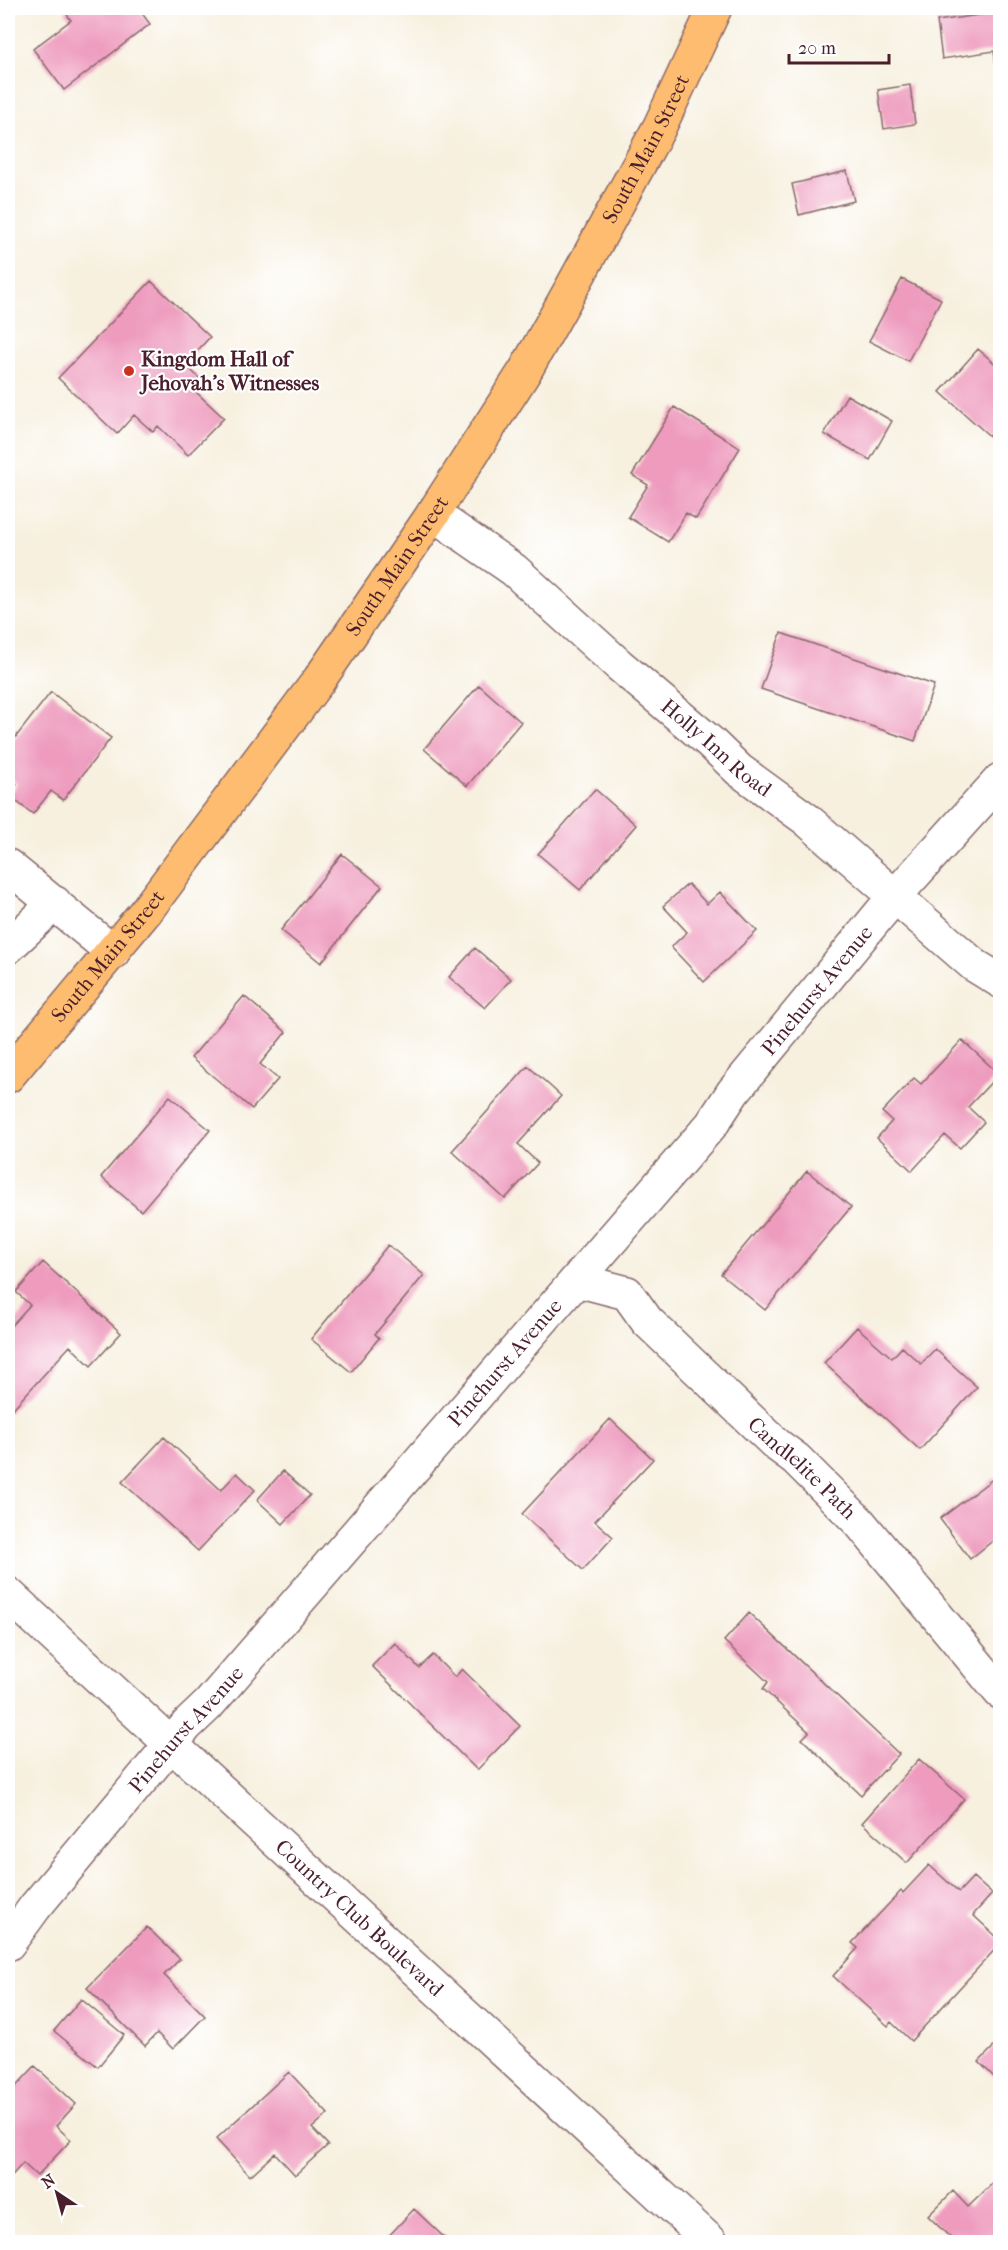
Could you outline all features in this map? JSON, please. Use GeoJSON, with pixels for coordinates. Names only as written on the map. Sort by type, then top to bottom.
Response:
{"type":"FeatureCollection","features":[{"type":"Feature","properties":{"kind":"main road","name":"South Main Street"},"geometry":{"type":"LineString","coordinates":[[8,1076],[153,902],[319,680],[433,514],[525,371],[571,289],[659,128],[715,8]]}},
{"type":"Feature","properties":{"kind":"street","name":"Holly Inn Road"},"geometry":{"type":"LineString","coordinates":[[433,514],[514,570],[739,770],[806,819],[974,965],[1000,981]]}},
{"type":"Feature","properties":{"kind":"street","name":"Pinehurst Avenue"},"geometry":{"type":"LineString","coordinates":[[8,1944],[35,1907],[171,1746],[712,1124],[734,1092],[894,897],[1000,780]]}},
{"type":"Feature","properties":{"kind":"street"},"geometry":{"type":"LineString","coordinates":[[8,866],[113,952]]}},
{"type":"Feature","properties":{"kind":"street"},"geometry":{"type":"LineString","coordinates":[[8,947],[55,903]]}},
{"type":"Feature","properties":{"kind":"street","name":"Candlelite Path"},"geometry":{"type":"LineString","coordinates":[[577,1280],[627,1293],[647,1321],[777,1444],[796,1459],[860,1523],[1000,1692]]}},
{"type":"Feature","properties":{"kind":"street","name":"Country Club Boulevard"},"geometry":{"type":"LineString","coordinates":[[8,1594],[711,2242]]}},
{"type":"Feature","properties":{"kind":"building"},"geometry":{"type":"Polygon","coordinates":[[[71,8],[138,8],[150,24],[64,90],[33,49],[71,20],[65,12],[71,8]]]}},
{"type":"Feature","properties":{"kind":"building"},"geometry":{"type":"Polygon","coordinates":[[[1000,12],[999,90],[994,51],[942,59],[937,21],[1000,12]]]}},
{"type":"Feature","properties":{"kind":"building"},"geometry":{"type":"Polygon","coordinates":[[[910,85],[915,124],[884,129],[878,90],[910,85]]]}},
{"type":"Feature","properties":{"kind":"building"},"geometry":{"type":"Polygon","coordinates":[[[847,171],[854,201],[799,215],[792,184],[847,171]]]}},
{"type":"Feature","properties":{"kind":"building"},"geometry":{"type":"Polygon","coordinates":[[[902,279],[941,299],[908,361],[869,341],[902,279]]]}},
{"type":"Feature","properties":{"kind":"building","name":"Kingdom Hall of Jehovah’s Witnesses"},"geometry":{"type":"Polygon","coordinates":[[[151,281],[210,337],[185,364],[204,383],[196,392],[224,418],[188,455],[158,426],[153,432],[134,415],[117,434],[58,378],[151,281]]]}},
{"type":"Feature","properties":{"kind":"building"},"geometry":{"type":"Polygon","coordinates":[[[978,349],[1000,368],[1000,434],[995,441],[940,392],[978,349]]]}},
{"type":"Feature","properties":{"kind":"building"},"geometry":{"type":"Polygon","coordinates":[[[847,395],[892,421],[870,460],[824,434],[847,395]]]}},
{"type":"Feature","properties":{"kind":"building"},"geometry":{"type":"Polygon","coordinates":[[[674,407],[740,448],[696,519],[686,513],[668,542],[628,517],[648,485],[632,475],[674,407]]]}},
{"type":"Feature","properties":{"kind":"building"},"geometry":{"type":"Polygon","coordinates":[[[781,633],[934,685],[915,741],[761,689],[781,633]]]}},
{"type":"Feature","properties":{"kind":"building"},"geometry":{"type":"Polygon","coordinates":[[[479,685],[521,722],[467,786],[424,749],[479,685]]]}},
{"type":"Feature","properties":{"kind":"building"},"geometry":{"type":"Polygon","coordinates":[[[51,692],[111,738],[63,800],[51,791],[33,814],[8,795],[17,784],[8,777],[8,747],[51,692]]]}},
{"type":"Feature","properties":{"kind":"building"},"geometry":{"type":"Polygon","coordinates":[[[595,789],[636,825],[580,890],[538,854],[595,789]]]}},
{"type":"Feature","properties":{"kind":"building"},"geometry":{"type":"Polygon","coordinates":[[[342,854],[382,886],[321,963],[281,930],[342,854]]]}},
{"type":"Feature","properties":{"kind":"building"},"geometry":{"type":"Polygon","coordinates":[[[688,884],[707,904],[720,892],[757,931],[704,982],[671,947],[687,932],[663,906],[688,884]]]}},
{"type":"Feature","properties":{"kind":"building"},"geometry":{"type":"Polygon","coordinates":[[[475,948],[511,979],[485,1008],[449,977],[475,948]]]}},
{"type":"Feature","properties":{"kind":"building"},"geometry":{"type":"Polygon","coordinates":[[[244,996],[286,1032],[260,1064],[278,1079],[252,1109],[191,1058],[244,996]]]}},
{"type":"Feature","properties":{"kind":"building"},"geometry":{"type":"Polygon","coordinates":[[[962,1040],[999,1074],[968,1107],[984,1122],[960,1148],[945,1135],[912,1171],[877,1138],[892,1121],[882,1112],[914,1078],[921,1084],[962,1040]]]}},
{"type":"Feature","properties":{"kind":"building"},"geometry":{"type":"Polygon","coordinates":[[[528,1066],[561,1096],[518,1144],[538,1163],[505,1199],[452,1151],[528,1066]]]}},
{"type":"Feature","properties":{"kind":"building"},"geometry":{"type":"Polygon","coordinates":[[[170,1096],[210,1130],[141,1211],[101,1177],[170,1096]]]}},
{"type":"Feature","properties":{"kind":"building"},"geometry":{"type":"Polygon","coordinates":[[[807,1171],[851,1207],[765,1310],[721,1274],[807,1171]]]}},
{"type":"Feature","properties":{"kind":"building"},"geometry":{"type":"Polygon","coordinates":[[[388,1245],[424,1275],[375,1334],[379,1338],[351,1372],[311,1339],[388,1245]]]}},
{"type":"Feature","properties":{"kind":"building"},"geometry":{"type":"Polygon","coordinates":[[[43,1262],[121,1333],[91,1366],[70,1346],[8,1414],[8,1329],[30,1305],[16,1292],[43,1262]]]}},
{"type":"Feature","properties":{"kind":"building"},"geometry":{"type":"Polygon","coordinates":[[[857,1327],[892,1358],[902,1347],[921,1364],[935,1349],[977,1387],[920,1450],[824,1363],[857,1327]]]}},
{"type":"Feature","properties":{"kind":"building"},"geometry":{"type":"Polygon","coordinates":[[[610,1419],[653,1459],[595,1521],[613,1537],[583,1570],[522,1514],[610,1419]]]}},
{"type":"Feature","properties":{"kind":"building"},"geometry":{"type":"Polygon","coordinates":[[[164,1437],[221,1490],[237,1473],[255,1490],[198,1551],[122,1482],[164,1437]]]}},
{"type":"Feature","properties":{"kind":"building"},"geometry":{"type":"Polygon","coordinates":[[[283,1471],[310,1495],[283,1524],[257,1500],[283,1471]]]}},
{"type":"Feature","properties":{"kind":"building"},"geometry":{"type":"Polygon","coordinates":[[[994,1478],[1000,1487],[1000,1535],[970,1559],[940,1519],[994,1478]]]}},
{"type":"Feature","properties":{"kind":"building"},"geometry":{"type":"Polygon","coordinates":[[[749,1613],[899,1754],[861,1795],[802,1739],[809,1732],[763,1689],[768,1682],[724,1641],[749,1613]]]}},
{"type":"Feature","properties":{"kind":"building"},"geometry":{"type":"Polygon","coordinates":[[[395,1643],[419,1668],[433,1655],[455,1677],[462,1669],[520,1726],[477,1770],[372,1666],[395,1643]]]}},
{"type":"Feature","properties":{"kind":"building"},"geometry":{"type":"Polygon","coordinates":[[[919,1759],[964,1799],[907,1863],[862,1823],[919,1759]]]}},
{"type":"Feature","properties":{"kind":"building"},"geometry":{"type":"Polygon","coordinates":[[[929,1865],[959,1892],[973,1877],[992,1894],[973,1915],[1000,1940],[1000,1944],[911,2041],[891,2022],[888,2026],[833,1976],[858,1948],[852,1943],[929,1865]]]}},
{"type":"Feature","properties":{"kind":"building"},"geometry":{"type":"Polygon","coordinates":[[[147,1927],[180,1959],[164,1975],[205,2016],[173,2049],[157,2033],[145,2046],[87,1988],[147,1927]]]}},
{"type":"Feature","properties":{"kind":"building"},"geometry":{"type":"Polygon","coordinates":[[[81,1999],[124,2035],[98,2067],[54,2031],[81,1999]]]}},
{"type":"Feature","properties":{"kind":"building"},"geometry":{"type":"Polygon","coordinates":[[[1000,2040],[1000,2083],[979,2062],[1000,2040]]]}},
{"type":"Feature","properties":{"kind":"building"},"geometry":{"type":"Polygon","coordinates":[[[35,2066],[76,2104],[56,2126],[71,2140],[37,2176],[23,2163],[8,2180],[8,2095],[35,2066]]]}},
{"type":"Feature","properties":{"kind":"building"},"geometry":{"type":"Polygon","coordinates":[[[289,2072],[328,2114],[312,2128],[328,2145],[295,2175],[275,2153],[250,2176],[216,2139],[289,2072]]]}},
{"type":"Feature","properties":{"kind":"building"},"geometry":{"type":"Polygon","coordinates":[[[997,2179],[1000,2183],[1000,2242],[955,2242],[928,2216],[953,2191],[968,2207],[997,2179]]]}},
{"type":"Feature","properties":{"kind":"building"},"geometry":{"type":"Polygon","coordinates":[[[414,2209],[449,2242],[383,2242],[414,2209]]]}},
{"type":"Feature","properties":{"kind":"place","name":"Kingdom Hall of Jehovah’s Witnesses"},"geometry":{"type":"Point","coordinates":[129,371]}}]}
